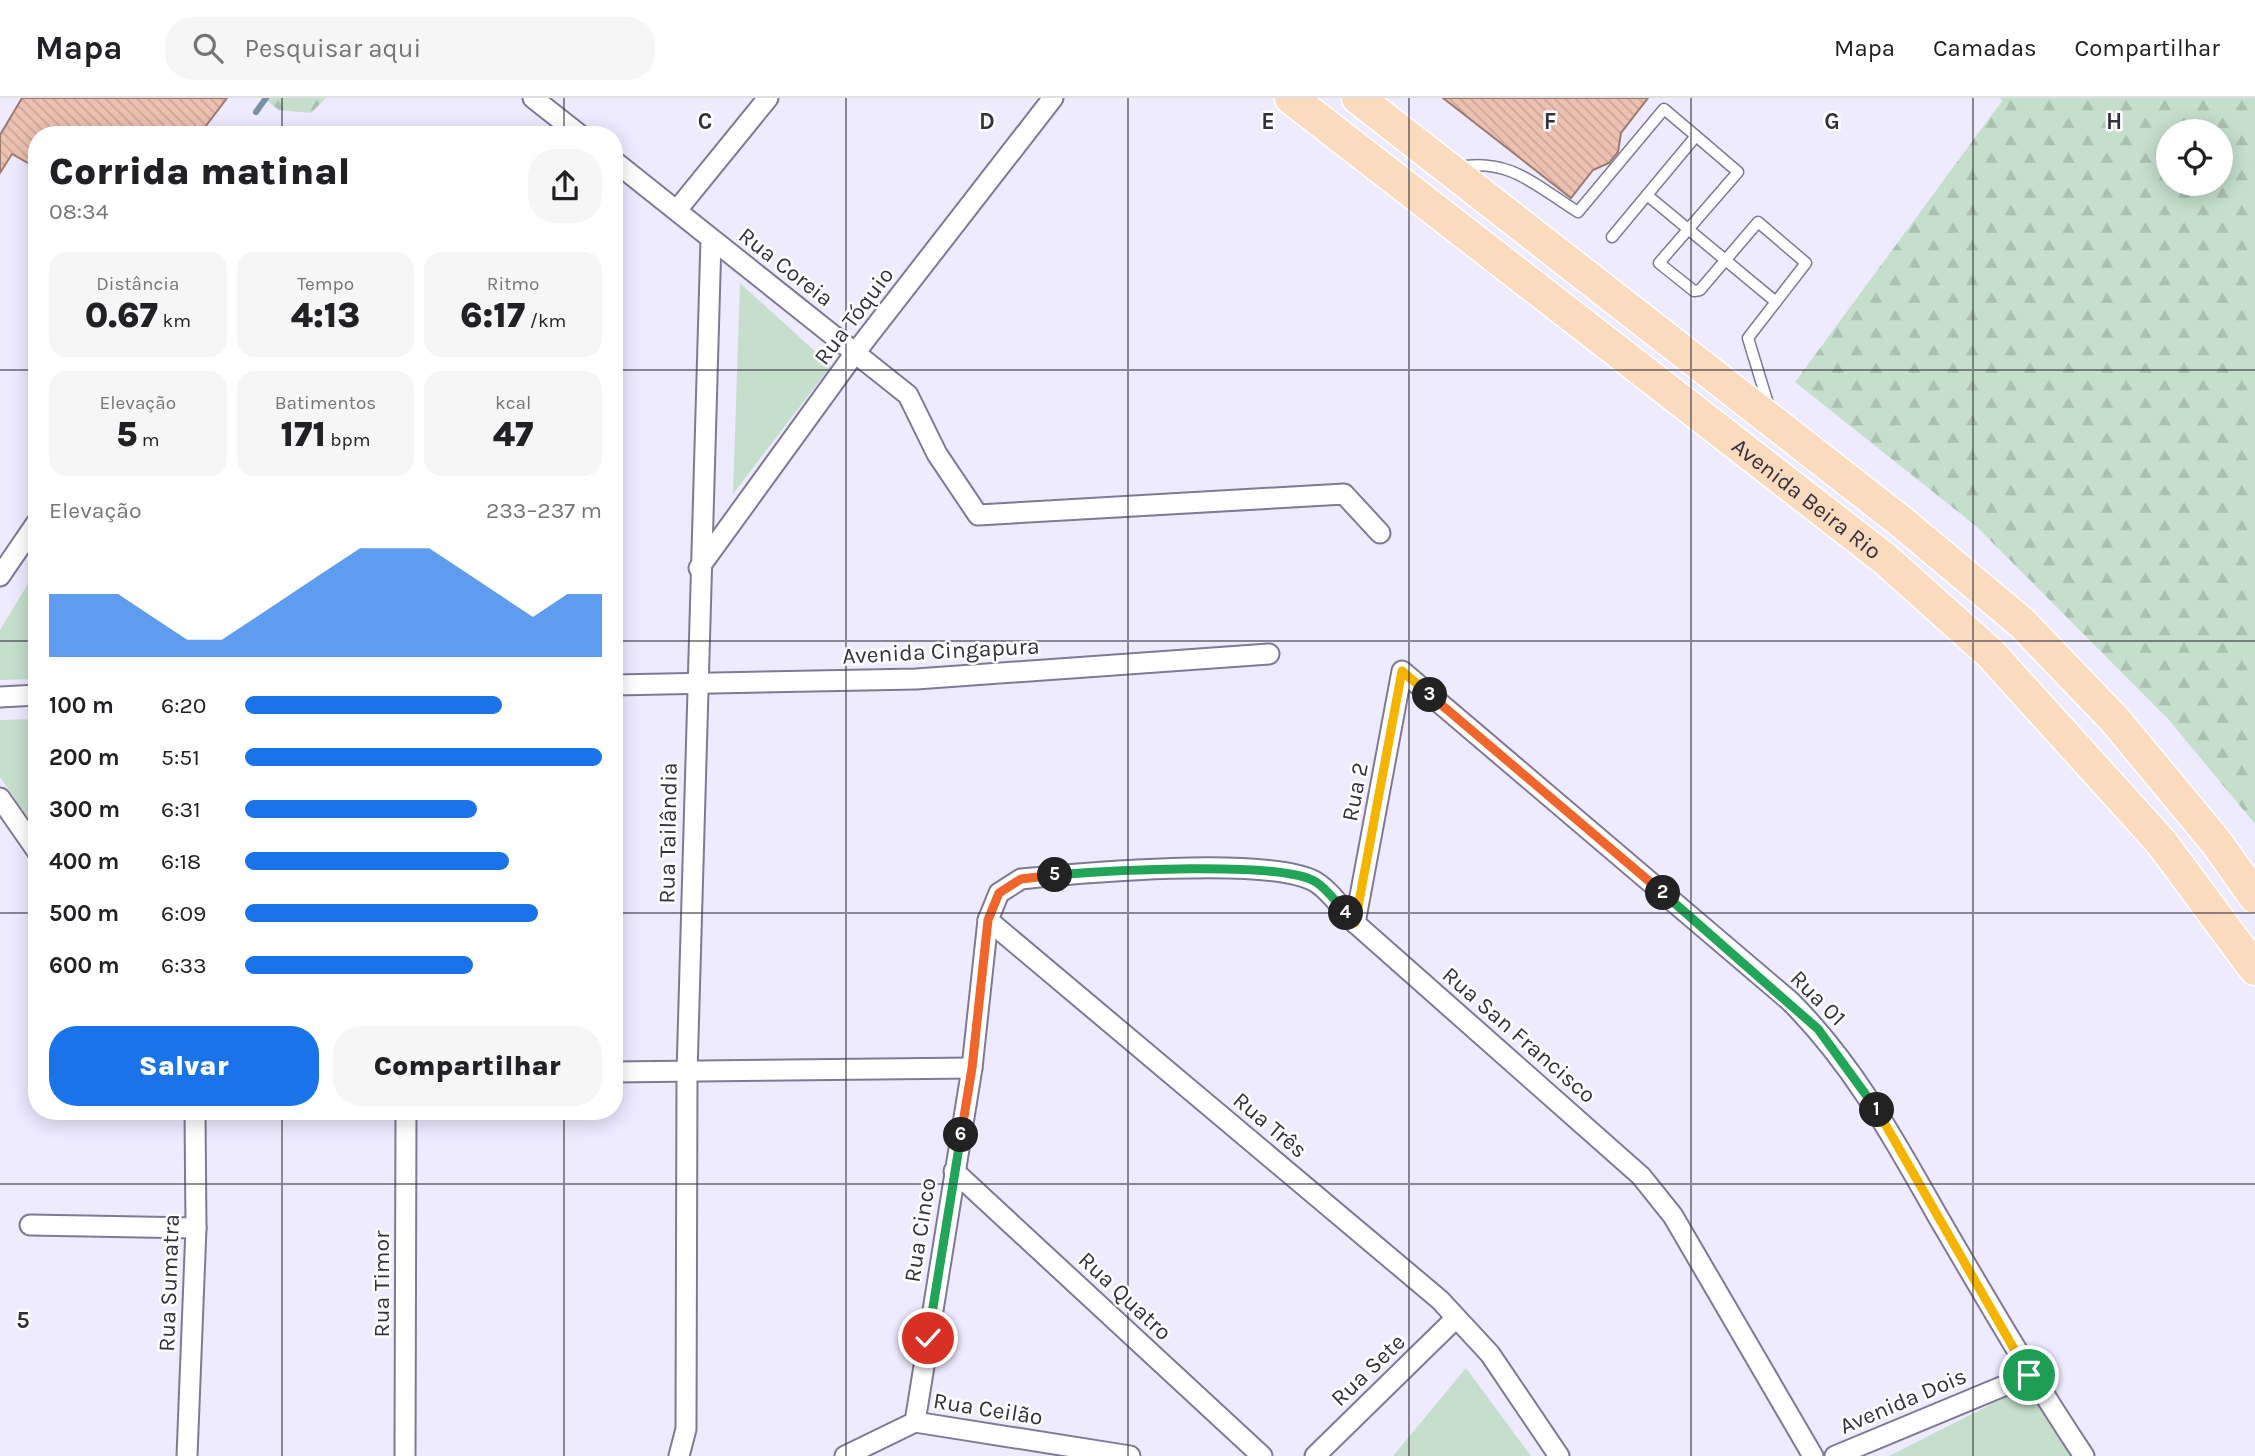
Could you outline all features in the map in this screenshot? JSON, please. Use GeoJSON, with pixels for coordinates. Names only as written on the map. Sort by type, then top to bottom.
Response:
{"type":"FeatureCollection","features":[{"type":"Feature","properties":{"kind":"main road","name":"Avenida Beira Rio"},"geometry":{"type":"LineString","coordinates":[[1291,98],[1885,559],[1991,654],[2161,842],[2255,968]]}},
{"type":"Feature","properties":{"kind":"main road","name":"Avenida Beira Rio"},"geometry":{"type":"LineString","coordinates":[[1358,98],[1899,520],[2022,623],[2115,720],[2252,887]]}},
{"type":"Feature","properties":{"kind":"main road"},"geometry":{"type":"LineString","coordinates":[[1410,190],[1442,163]]}},
{"type":"Feature","properties":{"kind":"street"},"geometry":{"type":"LineString","coordinates":[[533,98],[569,126]]}},
{"type":"Feature","properties":{"kind":"street"},"geometry":{"type":"LineString","coordinates":[[677,210],[768,98]]}},
{"type":"Feature","properties":{"kind":"street","name":"Rua Tóquio"},"geometry":{"type":"LineString","coordinates":[[699,568],[855,353],[1053,98]]}},
{"type":"Feature","properties":{"kind":"street","name":"Rua Coreia"},"geometry":{"type":"LineString","coordinates":[[623,168],[908,395],[937,454],[978,515],[1344,494],[1380,533]]}},
{"type":"Feature","properties":{"kind":"street","name":"Rua Tailândia"},"geometry":{"type":"LineString","coordinates":[[679,1456],[686,1429],[687,1073],[699,568],[711,239]]}},
{"type":"Feature","properties":{"kind":"street"},"geometry":{"type":"LineString","coordinates":[[0,576],[28,535]]}},
{"type":"Feature","properties":{"kind":"street","name":"Avenida Cingapura"},"geometry":{"type":"LineString","coordinates":[[623,685],[916,679],[1269,654]]}},
{"type":"Feature","properties":{"kind":"street","name":"Rua 2"},"geometry":{"type":"LineString","coordinates":[[1355,923],[1402,671]]}},
{"type":"Feature","properties":{"kind":"street","name":"Rua 01"},"geometry":{"type":"LineString","coordinates":[[1402,671],[1790,1001],[1818,1029],[1875,1108],[2029,1375],[2084,1456]]}},
{"type":"Feature","properties":{"kind":"street"},"geometry":{"type":"LineString","coordinates":[[0,698],[28,696]]}},
{"type":"Feature","properties":{"kind":"street"},"geometry":{"type":"LineString","coordinates":[[0,798],[28,838]]}},
{"type":"Feature","properties":{"kind":"street","name":"Rua San Francisco"},"geometry":{"type":"LineString","coordinates":[[988,920],[999,893],[1021,879],[1193,869],[1289,872],[1316,882],[1355,923],[1641,1175],[1674,1216],[1813,1456]]}},
{"type":"Feature","properties":{"kind":"street","name":"Rua Cinco"},"geometry":{"type":"LineString","coordinates":[[915,1422],[972,1068],[988,920]]}},
{"type":"Feature","properties":{"kind":"street","name":"Rua Três"},"geometry":{"type":"LineString","coordinates":[[988,920],[1440,1300],[1490,1354],[1559,1456]]}},
{"type":"Feature","properties":{"kind":"street"},"geometry":{"type":"LineString","coordinates":[[623,1072],[972,1068]]}},
{"type":"Feature","properties":{"kind":"street","name":"Rua Sumatra"},"geometry":{"type":"LineString","coordinates":[[187,1456],[196,1228],[195,1120]]}},
{"type":"Feature","properties":{"kind":"street","name":"Rua Timor"},"geometry":{"type":"LineString","coordinates":[[405,1456],[406,1120]]}},
{"type":"Feature","properties":{"kind":"street","name":"Rua Quatro"},"geometry":{"type":"LineString","coordinates":[[954,1171],[1262,1456]]}},
{"type":"Feature","properties":{"kind":"street"},"geometry":{"type":"LineString","coordinates":[[30,1225],[196,1228]]}},
{"type":"Feature","properties":{"kind":"street","name":"Rua Sete"},"geometry":{"type":"LineString","coordinates":[[1315,1456],[1455,1319]]}},
{"type":"Feature","properties":{"kind":"street","name":"Avenida Dois"},"geometry":{"type":"LineString","coordinates":[[1835,1456],[2029,1375]]}},
{"type":"Feature","properties":{"kind":"street","name":"Rua Ceilão"},"geometry":{"type":"LineString","coordinates":[[845,1456],[915,1422],[1130,1456]]}},
{"type":"Feature","properties":{"kind":"lane"},"geometry":{"type":"LineString","coordinates":[[1442,163],[1483,162],[1506,167],[1577,212],[1664,109],[1738,172],[1659,263],[1694,291],[1700,290],[1758,222],[1806,263],[1748,338],[1774,424]]}},
{"type":"Feature","properties":{"kind":"lane"},"geometry":{"type":"LineString","coordinates":[[1612,237],[1696,136]]}},
{"type":"Feature","properties":{"kind":"lane"},"geometry":{"type":"LineString","coordinates":[[1647,195],[1776,302]]}},
{"type":"Feature","properties":{"kind":"green space"},"geometry":{"type":"Polygon","coordinates":[[[263,98],[326,98],[311,113],[279,110],[263,98]]]}},
{"type":"Feature","properties":{"kind":"green space"},"geometry":{"type":"Polygon","coordinates":[[[2000,98],[2255,98],[2255,824],[2169,720],[1976,526],[1795,382],[2002,101],[2000,98]]]}},
{"type":"Feature","properties":{"kind":"green space"},"geometry":{"type":"Polygon","coordinates":[[[740,283],[831,366],[733,494],[740,283]]]}},
{"type":"Feature","properties":{"kind":"green space"},"geometry":{"type":"Polygon","coordinates":[[[28,584],[28,679],[0,680],[0,630],[28,584]]]}},
{"type":"Feature","properties":{"kind":"green space"},"geometry":{"type":"Polygon","coordinates":[[[28,719],[28,819],[0,777],[0,720],[28,719]]]}},
{"type":"Feature","properties":{"kind":"green space"},"geometry":{"type":"Polygon","coordinates":[[[1466,1368],[1531,1456],[1393,1456],[1466,1368]]]}},
{"type":"Feature","properties":{"kind":"green space"},"geometry":{"type":"Polygon","coordinates":[[[2027,1386],[2079,1456],[1889,1456],[2027,1386]]]}},
{"type":"Feature","properties":{"kind":"building"},"geometry":{"type":"Polygon","coordinates":[[[22,98],[227,98],[206,126],[28,126],[28,163],[12,154],[0,173],[0,135],[22,98]]]}},
{"type":"Feature","properties":{"kind":"building"},"geometry":{"type":"Polygon","coordinates":[[[1443,98],[1648,98],[1621,133],[1618,152],[1609,163],[1593,170],[1571,198],[1443,98]]]}},
{"type":"Feature","properties":{"kind":"waterway"},"geometry":{"type":"LineString","coordinates":[[256,112],[266,98]]}},
{"type":"Feature","properties":{"kind":"route"},"geometry":{"type":"LineString","coordinates":[[928,1338],[972,1068],[988,920],[999,893],[1021,879],[1059,875],[1193,869],[1289,872],[1316,882],[1355,923],[1402,671],[1790,1001],[1818,1029],[1875,1108],[2029,1375]]}}]}
